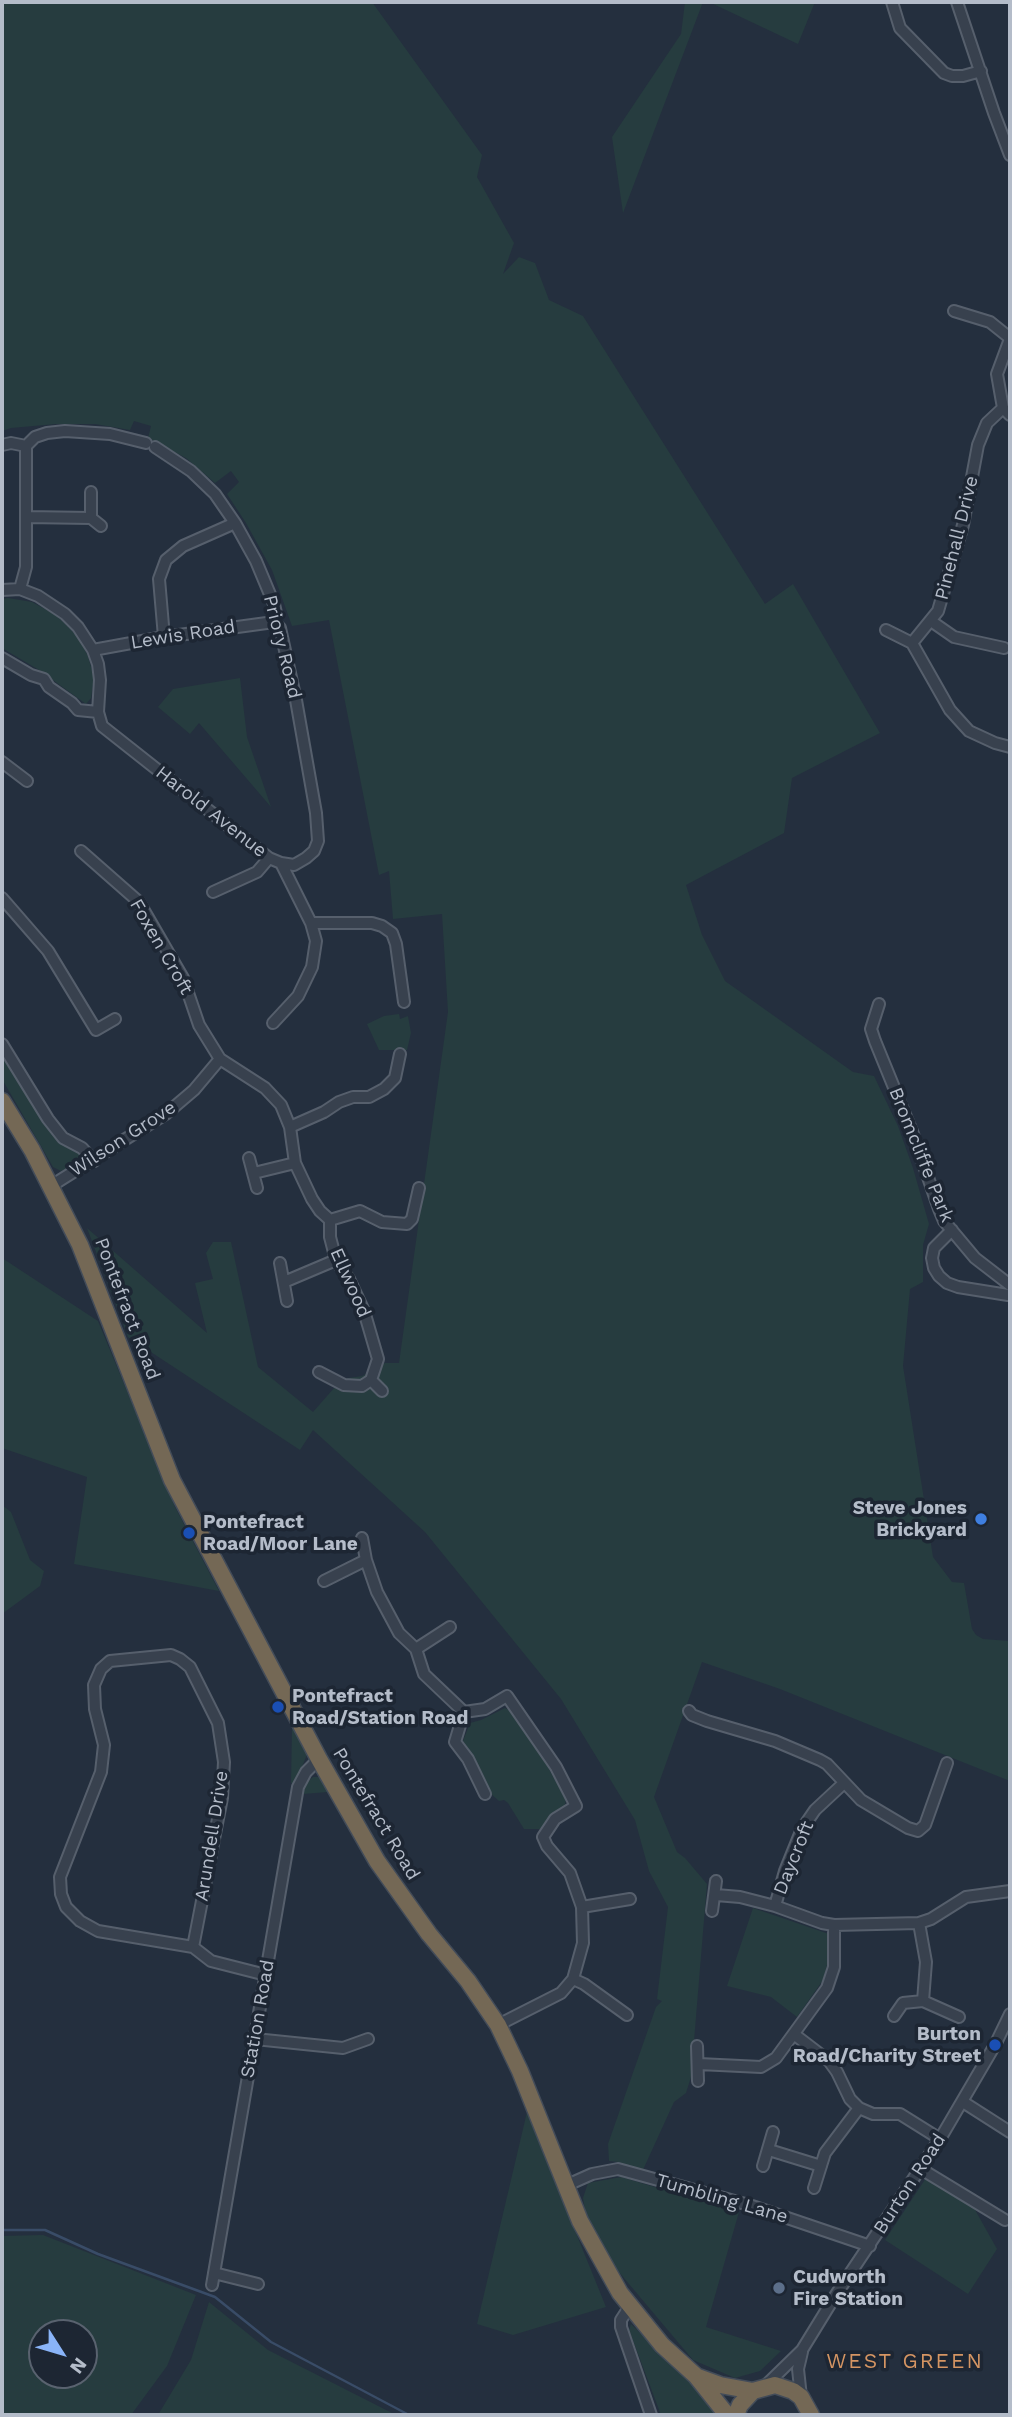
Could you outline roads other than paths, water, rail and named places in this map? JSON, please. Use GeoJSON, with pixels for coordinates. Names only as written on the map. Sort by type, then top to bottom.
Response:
{"type":"FeatureCollection","features":[{"type":"Feature","properties":{"kind":"highway","name":"Pontefract Road"},"geometry":{"type":"LineString","coordinates":[[2,1101],[51,1186],[80,1245],[172,1480],[319,1759],[377,1861],[498,2025],[592,2245],[630,2306],[662,2345],[696,2376],[727,2415]]}},
{"type":"Feature","properties":{"kind":"highway","name":"Pontefract Road"},"geometry":{"type":"LineString","coordinates":[[696,2376],[720,2385],[759,2389],[785,2387],[810,2409]]}},
{"type":"Feature","properties":{"kind":"highway"},"geometry":{"type":"LineString","coordinates":[[736,2415],[740,2405],[759,2389]]}},
{"type":"Feature","properties":{"kind":"street"},"geometry":{"type":"LineString","coordinates":[[892,2],[900,28],[944,73],[963,76],[981,71]]}},
{"type":"Feature","properties":{"kind":"street"},"geometry":{"type":"LineString","coordinates":[[957,2],[1010,155]]}},
{"type":"Feature","properties":{"kind":"street"},"geometry":{"type":"LineString","coordinates":[[954,312],[990,322],[1010,338],[996,374],[1007,412]]}},
{"type":"Feature","properties":{"kind":"street","name":"Pinehall Drive"},"geometry":{"type":"LineString","coordinates":[[912,643],[938,611],[963,525],[978,445],[987,423],[1007,412]]}},
{"type":"Feature","properties":{"kind":"street","name":"Priory Road"},"geometry":{"type":"LineString","coordinates":[[2,445],[11,443],[26,446],[47,433],[65,431],[110,434],[150,445],[191,471],[215,494],[235,523],[256,561],[274,604],[274,622],[280,628],[296,700],[318,841],[306,858],[294,865],[281,863]]}},
{"type":"Feature","properties":{"kind":"street"},"geometry":{"type":"LineString","coordinates":[[20,589],[26,567],[26,446]]}},
{"type":"Feature","properties":{"kind":"street"},"geometry":{"type":"LineString","coordinates":[[91,492],[91,518]]}},
{"type":"Feature","properties":{"kind":"street"},"geometry":{"type":"LineString","coordinates":[[26,517],[91,518],[101,526]]}},
{"type":"Feature","properties":{"kind":"street"},"geometry":{"type":"LineString","coordinates":[[164,637],[159,579],[166,559],[183,546],[235,523]]}},
{"type":"Feature","properties":{"kind":"street"},"geometry":{"type":"LineString","coordinates":[[2,590],[20,589],[38,596],[65,614],[78,627],[93,650],[98,664],[98,712],[78,710],[48,687],[44,679],[31,675],[2,658]]}},
{"type":"Feature","properties":{"kind":"street"},"geometry":{"type":"LineString","coordinates":[[931,621],[954,637],[1004,648]]}},
{"type":"Feature","properties":{"kind":"street","name":"Lewis Road"},"geometry":{"type":"LineString","coordinates":[[93,650],[274,622]]}},
{"type":"Feature","properties":{"kind":"street"},"geometry":{"type":"LineString","coordinates":[[886,630],[912,643],[950,710],[969,731],[1010,747]]}},
{"type":"Feature","properties":{"kind":"street","name":"Harold Avenue"},"geometry":{"type":"LineString","coordinates":[[98,712],[102,726],[269,858],[281,863],[311,923],[316,942],[312,967],[298,996],[273,1023]]}},
{"type":"Feature","properties":{"kind":"street"},"geometry":{"type":"LineString","coordinates":[[2,762],[27,781]]}},
{"type":"Feature","properties":{"kind":"street","name":"Foxen Croft"},"geometry":{"type":"LineString","coordinates":[[81,851],[139,902],[183,978],[199,1025],[220,1059]]}},
{"type":"Feature","properties":{"kind":"street"},"geometry":{"type":"LineString","coordinates":[[213,892],[257,872],[269,858]]}},
{"type":"Feature","properties":{"kind":"street"},"geometry":{"type":"LineString","coordinates":[[2,898],[48,951],[96,1030],[115,1019]]}},
{"type":"Feature","properties":{"kind":"street"},"geometry":{"type":"LineString","coordinates":[[311,923],[372,923],[392,933],[404,1002]]}},
{"type":"Feature","properties":{"kind":"street","name":"Bromcliffe Park"},"geometry":{"type":"LineString","coordinates":[[879,1004],[871,1029],[913,1134],[939,1209],[975,1258],[1009,1290]]}},
{"type":"Feature","properties":{"kind":"street"},"geometry":{"type":"LineString","coordinates":[[2,1044],[48,1119],[63,1138],[82,1149],[94,1161]]}},
{"type":"Feature","properties":{"kind":"street"},"geometry":{"type":"LineString","coordinates":[[290,1127],[339,1102],[354,1097],[369,1097],[393,1088],[400,1054]]}},
{"type":"Feature","properties":{"kind":"street","name":"Ellwood"},"geometry":{"type":"LineString","coordinates":[[220,1059],[265,1088],[281,1105],[290,1127],[295,1163],[320,1211],[330,1220],[330,1237],[335,1260],[349,1279],[368,1323],[378,1359],[371,1380]]}},
{"type":"Feature","properties":{"kind":"street","name":"Wilson Grove"},"geometry":{"type":"LineString","coordinates":[[51,1186],[167,1113],[194,1090],[220,1059]]}},
{"type":"Feature","properties":{"kind":"street"},"geometry":{"type":"LineString","coordinates":[[249,1158],[257,1188]]}},
{"type":"Feature","properties":{"kind":"street"},"geometry":{"type":"LineString","coordinates":[[254,1173],[295,1163]]}},
{"type":"Feature","properties":{"kind":"street"},"geometry":{"type":"LineString","coordinates":[[330,1220],[360,1211],[382,1222],[407,1224],[412,1219],[419,1188]]}},
{"type":"Feature","properties":{"kind":"street"},"geometry":{"type":"LineString","coordinates":[[952,1230],[934,1248],[932,1258],[939,1276],[958,1287],[1009,1290]]}},
{"type":"Feature","properties":{"kind":"street"},"geometry":{"type":"LineString","coordinates":[[284,1282],[335,1260]]}},
{"type":"Feature","properties":{"kind":"street"},"geometry":{"type":"LineString","coordinates":[[280,1263],[287,1301]]}},
{"type":"Feature","properties":{"kind":"street"},"geometry":{"type":"LineString","coordinates":[[319,1372],[344,1385],[362,1386],[371,1380],[382,1391]]}},
{"type":"Feature","properties":{"kind":"street"},"geometry":{"type":"LineString","coordinates":[[362,1538],[376,1592],[399,1633],[416,1649],[424,1674],[464,1712]]}},
{"type":"Feature","properties":{"kind":"street"},"geometry":{"type":"LineString","coordinates":[[324,1581],[366,1560]]}},
{"type":"Feature","properties":{"kind":"street"},"geometry":{"type":"LineString","coordinates":[[416,1649],[450,1627]]}},
{"type":"Feature","properties":{"kind":"street","name":"Arundell Drive"},"geometry":{"type":"LineString","coordinates":[[193,1947],[222,1798],[224,1762],[218,1723],[190,1667],[180,1659],[170,1656],[110,1661],[101,1669],[94,1685],[95,1709],[104,1745],[101,1772],[60,1877],[61,1894],[66,1907],[80,1921],[98,1931],[193,1947],[211,1961],[266,1975]]}},
{"type":"Feature","properties":{"kind":"street"},"geometry":{"type":"LineString","coordinates":[[464,1712],[485,1709],[507,1696],[556,1767],[576,1806],[555,1819],[543,1837],[547,1846],[570,1873],[582,1907],[583,1943],[573,1979],[561,1993],[498,2025]]}},
{"type":"Feature","properties":{"kind":"street"},"geometry":{"type":"LineString","coordinates":[[689,1711],[707,1721],[775,1741],[820,1760],[861,1801],[918,1831],[925,1825],[947,1763]]}},
{"type":"Feature","properties":{"kind":"street"},"geometry":{"type":"LineString","coordinates":[[464,1712],[456,1742],[468,1759],[485,1794]]}},
{"type":"Feature","properties":{"kind":"street"},"geometry":{"type":"LineString","coordinates":[[702,1734],[707,1721]]}},
{"type":"Feature","properties":{"kind":"street","name":"Station Road"},"geometry":{"type":"LineString","coordinates":[[258,2284],[213,2279],[298,1787],[306,1772],[319,1759]]}},
{"type":"Feature","properties":{"kind":"street","name":"Daycroft"},"geometry":{"type":"LineString","coordinates":[[775,1906],[785,1871],[802,1829],[815,1810],[845,1783]]}},
{"type":"Feature","properties":{"kind":"street"},"geometry":{"type":"LineString","coordinates":[[712,1911],[716,1881]]}},
{"type":"Feature","properties":{"kind":"street"},"geometry":{"type":"LineString","coordinates":[[716,1895],[740,1897],[834,1925],[919,1923],[931,1919],[965,1897],[1010,1891]]}},
{"type":"Feature","properties":{"kind":"street"},"geometry":{"type":"LineString","coordinates":[[582,1907],[630,1899]]}},
{"type":"Feature","properties":{"kind":"street"},"geometry":{"type":"LineString","coordinates":[[919,1923],[926,1962],[923,2001]]}},
{"type":"Feature","properties":{"kind":"street"},"geometry":{"type":"LineString","coordinates":[[699,2064],[761,2067],[776,2058],[827,1988],[835,1955],[834,1925]]}},
{"type":"Feature","properties":{"kind":"street"},"geometry":{"type":"LineString","coordinates":[[573,1979],[627,2015]]}},
{"type":"Feature","properties":{"kind":"street"},"geometry":{"type":"LineString","coordinates":[[894,2016],[903,2003],[923,2001],[959,2017]]}},
{"type":"Feature","properties":{"kind":"street","name":"Burton Road"},"geometry":{"type":"LineString","coordinates":[[810,2409],[798,2369],[803,2350],[837,2293],[921,2169],[1007,2033],[1010,2014]]}},
{"type":"Feature","properties":{"kind":"street"},"geometry":{"type":"LineString","coordinates":[[795,2035],[829,2061],[849,2099],[859,2108],[873,2114],[900,2114],[940,2139]]}},
{"type":"Feature","properties":{"kind":"street"},"geometry":{"type":"LineString","coordinates":[[255,2039],[343,2048],[368,2039]]}},
{"type":"Feature","properties":{"kind":"street"},"geometry":{"type":"LineString","coordinates":[[697,2046],[698,2081]]}},
{"type":"Feature","properties":{"kind":"street"},"geometry":{"type":"LineString","coordinates":[[963,2102],[1010,2132]]}},
{"type":"Feature","properties":{"kind":"street"},"geometry":{"type":"LineString","coordinates":[[814,2188],[831,2144],[859,2108]]}},
{"type":"Feature","properties":{"kind":"street"},"geometry":{"type":"LineString","coordinates":[[763,2166],[773,2132]]}},
{"type":"Feature","properties":{"kind":"street"},"geometry":{"type":"LineString","coordinates":[[769,2150],[821,2166]]}},
{"type":"Feature","properties":{"kind":"street","name":"Tumbling Lane"},"geometry":{"type":"LineString","coordinates":[[573,2182],[592,2174],[618,2169],[749,2205],[870,2246]]}},
{"type":"Feature","properties":{"kind":"street"},"geometry":{"type":"LineString","coordinates":[[921,2169],[1005,2220]]}},
{"type":"Feature","properties":{"kind":"street"},"geometry":{"type":"LineString","coordinates":[[630,2306],[621,2320],[621,2327],[651,2415]]}},
{"type":"Feature","properties":{"kind":"street","name":"Burton Road"},"geometry":{"type":"LineString","coordinates":[[759,2389],[803,2350]]}},
{"type":"Feature","properties":{"kind":"waterway"},"geometry":{"type":"LineString","coordinates":[[2,2230],[45,2230],[98,2254],[215,2297],[271,2342],[409,2415]]}},
{"type":"Feature","properties":{"kind":"place","name":"Steve Jones Brickyard"},"geometry":{"type":"Point","coordinates":[981,1519]}},
{"type":"Feature","properties":{"kind":"place","name":"Pontefract Road/Moor Lane"},"geometry":{"type":"Point","coordinates":[189,1533]}},
{"type":"Feature","properties":{"kind":"place","name":"Pontefract Road/Station Road"},"geometry":{"type":"Point","coordinates":[278,1707]}},
{"type":"Feature","properties":{"kind":"place","name":"Burton Road/Charity Street"},"geometry":{"type":"Point","coordinates":[995,2045]}},
{"type":"Feature","properties":{"kind":"place","name":"Cudworth Fire Station"},"geometry":{"type":"Point","coordinates":[779,2288]}},
{"type":"Feature","properties":{"kind":"district","name":"WEST GREEN"},"geometry":{"type":"Point","coordinates":[905,2362]}}]}
